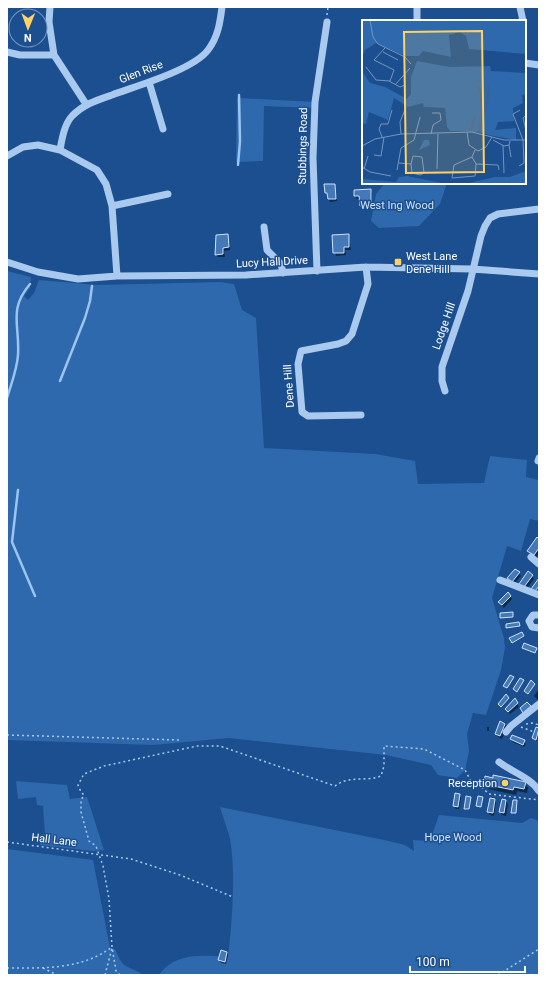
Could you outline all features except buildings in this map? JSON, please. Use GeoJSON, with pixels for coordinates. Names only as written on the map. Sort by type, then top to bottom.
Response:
{"type":"FeatureCollection","features":[{"type":"Feature","properties":{"kind":"street"},"geometry":{"type":"LineString","coordinates":[[50,7],[49,22],[54,55],[86,104]]}},
{"type":"Feature","properties":{"kind":"street","name":"Glen Rise"},"geometry":{"type":"LineString","coordinates":[[60,150],[64,132],[71,117],[86,104],[149,82],[196,62],[208,50],[219,30],[222,7]]}},
{"type":"Feature","properties":{"kind":"street"},"geometry":{"type":"LineString","coordinates":[[417,7],[417,20]]}},
{"type":"Feature","properties":{"kind":"street"},"geometry":{"type":"LineString","coordinates":[[520,7],[523,20]]}},
{"type":"Feature","properties":{"kind":"street","name":"Stubbings Road"},"geometry":{"type":"LineString","coordinates":[[317,270],[313,158],[315,102],[327,22]]}},
{"type":"Feature","properties":{"kind":"street"},"geometry":{"type":"LineString","coordinates":[[7,52],[20,55],[54,55]]}},
{"type":"Feature","properties":{"kind":"street"},"geometry":{"type":"LineString","coordinates":[[526,63],[539,65]]}},
{"type":"Feature","properties":{"kind":"street"},"geometry":{"type":"LineString","coordinates":[[149,82],[163,129]]}},
{"type":"Feature","properties":{"kind":"street"},"geometry":{"type":"LineString","coordinates":[[7,156],[23,147],[38,145],[60,150],[97,170],[106,184],[112,206],[117,276]]}},
{"type":"Feature","properties":{"kind":"street"},"geometry":{"type":"LineString","coordinates":[[112,206],[168,194]]}},
{"type":"Feature","properties":{"kind":"street","name":"Lodge Hill"},"geometry":{"type":"LineString","coordinates":[[445,391],[442,381],[442,367],[468,291],[480,236],[490,218],[498,214],[539,209]]}},
{"type":"Feature","properties":{"kind":"street"},"geometry":{"type":"LineString","coordinates":[[264,227],[267,250],[281,264],[283,273]]}},
{"type":"Feature","properties":{"kind":"street","name":"Lucy Hall Drive"},"geometry":{"type":"LineString","coordinates":[[7,262],[38,272],[78,279],[117,276],[283,273],[366,267],[472,269],[539,274]]}},
{"type":"Feature","properties":{"kind":"street","name":"Dene Hill"},"geometry":{"type":"LineString","coordinates":[[361,415],[308,416],[302,412],[298,364],[301,351],[338,344],[346,341],[352,334],[368,284],[366,267]]}},
{"type":"Feature","properties":{"kind":"street"},"geometry":{"type":"LineString","coordinates":[[531,557],[539,564]]}},
{"type":"Feature","properties":{"kind":"street"},"geometry":{"type":"LineString","coordinates":[[500,580],[539,595]]}},
{"type":"Feature","properties":{"kind":"street"},"geometry":{"type":"LineString","coordinates":[[539,615],[533,615],[529,621],[532,627],[539,628]]}},
{"type":"Feature","properties":{"kind":"street"},"geometry":{"type":"LineString","coordinates":[[506,732],[539,704]]}},
{"type":"Feature","properties":{"kind":"street"},"geometry":{"type":"LineString","coordinates":[[499,762],[510,770],[534,783],[539,791]]}},
{"type":"Feature","properties":{"kind":"path"},"geometry":{"type":"LineString","coordinates":[[534,732],[521,727],[521,725],[532,723],[539,725]]}},
{"type":"Feature","properties":{"kind":"path"},"geometry":{"type":"LineString","coordinates":[[7,735],[179,740]]}},
{"type":"Feature","properties":{"kind":"path"},"geometry":{"type":"LineString","coordinates":[[120,975],[116,971],[112,947],[109,899],[103,866],[96,846],[89,841],[81,812],[81,800],[84,795],[78,785],[84,774],[104,766],[197,746],[220,746],[335,786],[342,781],[356,778],[373,779],[381,776],[384,766],[384,746],[401,746],[424,749],[465,770],[472,783],[480,784],[489,794],[539,800]]}},
{"type":"Feature","properties":{"kind":"path","name":"Hall Lane"},"geometry":{"type":"LineString","coordinates":[[7,842],[131,859],[180,875],[233,897]]}},
{"type":"Feature","properties":{"kind":"path"},"geometry":{"type":"LineString","coordinates":[[7,968],[62,967],[82,963],[100,956],[112,947]]}},
{"type":"Feature","properties":{"kind":"path"},"geometry":{"type":"LineString","coordinates":[[105,975],[112,947]]}},
{"type":"Feature","properties":{"kind":"path"},"geometry":{"type":"LineString","coordinates":[[498,975],[539,949]]}},
{"type":"Feature","properties":{"kind":"path"},"geometry":{"type":"LineString","coordinates":[[42,968],[57,975]]}},
{"type":"Feature","properties":{"kind":"green space"},"geometry":{"type":"Polygon","coordinates":[[[237,98],[315,102],[315,108],[264,106],[263,161],[236,162],[237,98]]]}},
{"type":"Feature","properties":{"kind":"green space","name":"West Ing Wood"},"geometry":{"type":"Polygon","coordinates":[[[384,184],[447,184],[440,204],[419,226],[379,228],[371,221],[376,194],[384,184]]]}},
{"type":"Feature","properties":{"kind":"green space"},"geometry":{"type":"Polygon","coordinates":[[[7,271],[31,277],[30,288],[24,296],[28,300],[34,293],[39,280],[97,285],[220,282],[234,284],[242,310],[256,318],[264,448],[375,454],[415,461],[418,484],[484,483],[490,456],[527,460],[526,477],[539,480],[539,521],[530,519],[521,551],[507,546],[492,598],[504,638],[505,648],[501,670],[486,715],[473,713],[467,734],[469,751],[465,770],[457,778],[438,775],[431,765],[386,755],[229,738],[153,745],[7,740],[7,271]]]}},
{"type":"Feature","properties":{"kind":"green space"},"geometry":{"type":"Polygon","coordinates":[[[16,781],[67,785],[70,799],[87,797],[104,850],[93,851],[40,845],[39,835],[45,834],[43,806],[37,805],[36,797],[18,799],[16,781]]]}},
{"type":"Feature","properties":{"kind":"green space","name":"Hope Wood"},"geometry":{"type":"Polygon","coordinates":[[[220,807],[389,841],[405,845],[414,851],[413,840],[430,841],[439,815],[522,823],[531,818],[539,821],[539,975],[159,975],[173,962],[181,959],[199,956],[228,957],[232,914],[233,866],[230,839],[220,807]]]}},
{"type":"Feature","properties":{"kind":"green space"},"geometry":{"type":"Polygon","coordinates":[[[7,849],[93,860],[110,948],[115,949],[123,964],[144,975],[7,975],[7,849]]]}},
{"type":"Feature","properties":{"kind":"waterway"},"geometry":{"type":"LineString","coordinates":[[238,165],[240,141],[239,95]]}},
{"type":"Feature","properties":{"kind":"waterway"},"geometry":{"type":"LineString","coordinates":[[7,398],[15,372],[18,355],[17,310],[23,293],[30,284]]}},
{"type":"Feature","properties":{"kind":"waterway"},"geometry":{"type":"LineString","coordinates":[[60,381],[85,318],[90,301],[92,286]]}},
{"type":"Feature","properties":{"kind":"waterway"},"geometry":{"type":"LineString","coordinates":[[18,490],[12,542],[35,596]]}},
{"type":"Feature","properties":{"kind":"place","name":"West Lane Dene Hill"},"geometry":{"type":"Point","coordinates":[398,262]}},
{"type":"Feature","properties":{"kind":"place","name":"Reception"},"geometry":{"type":"Point","coordinates":[505,783]}}]}
